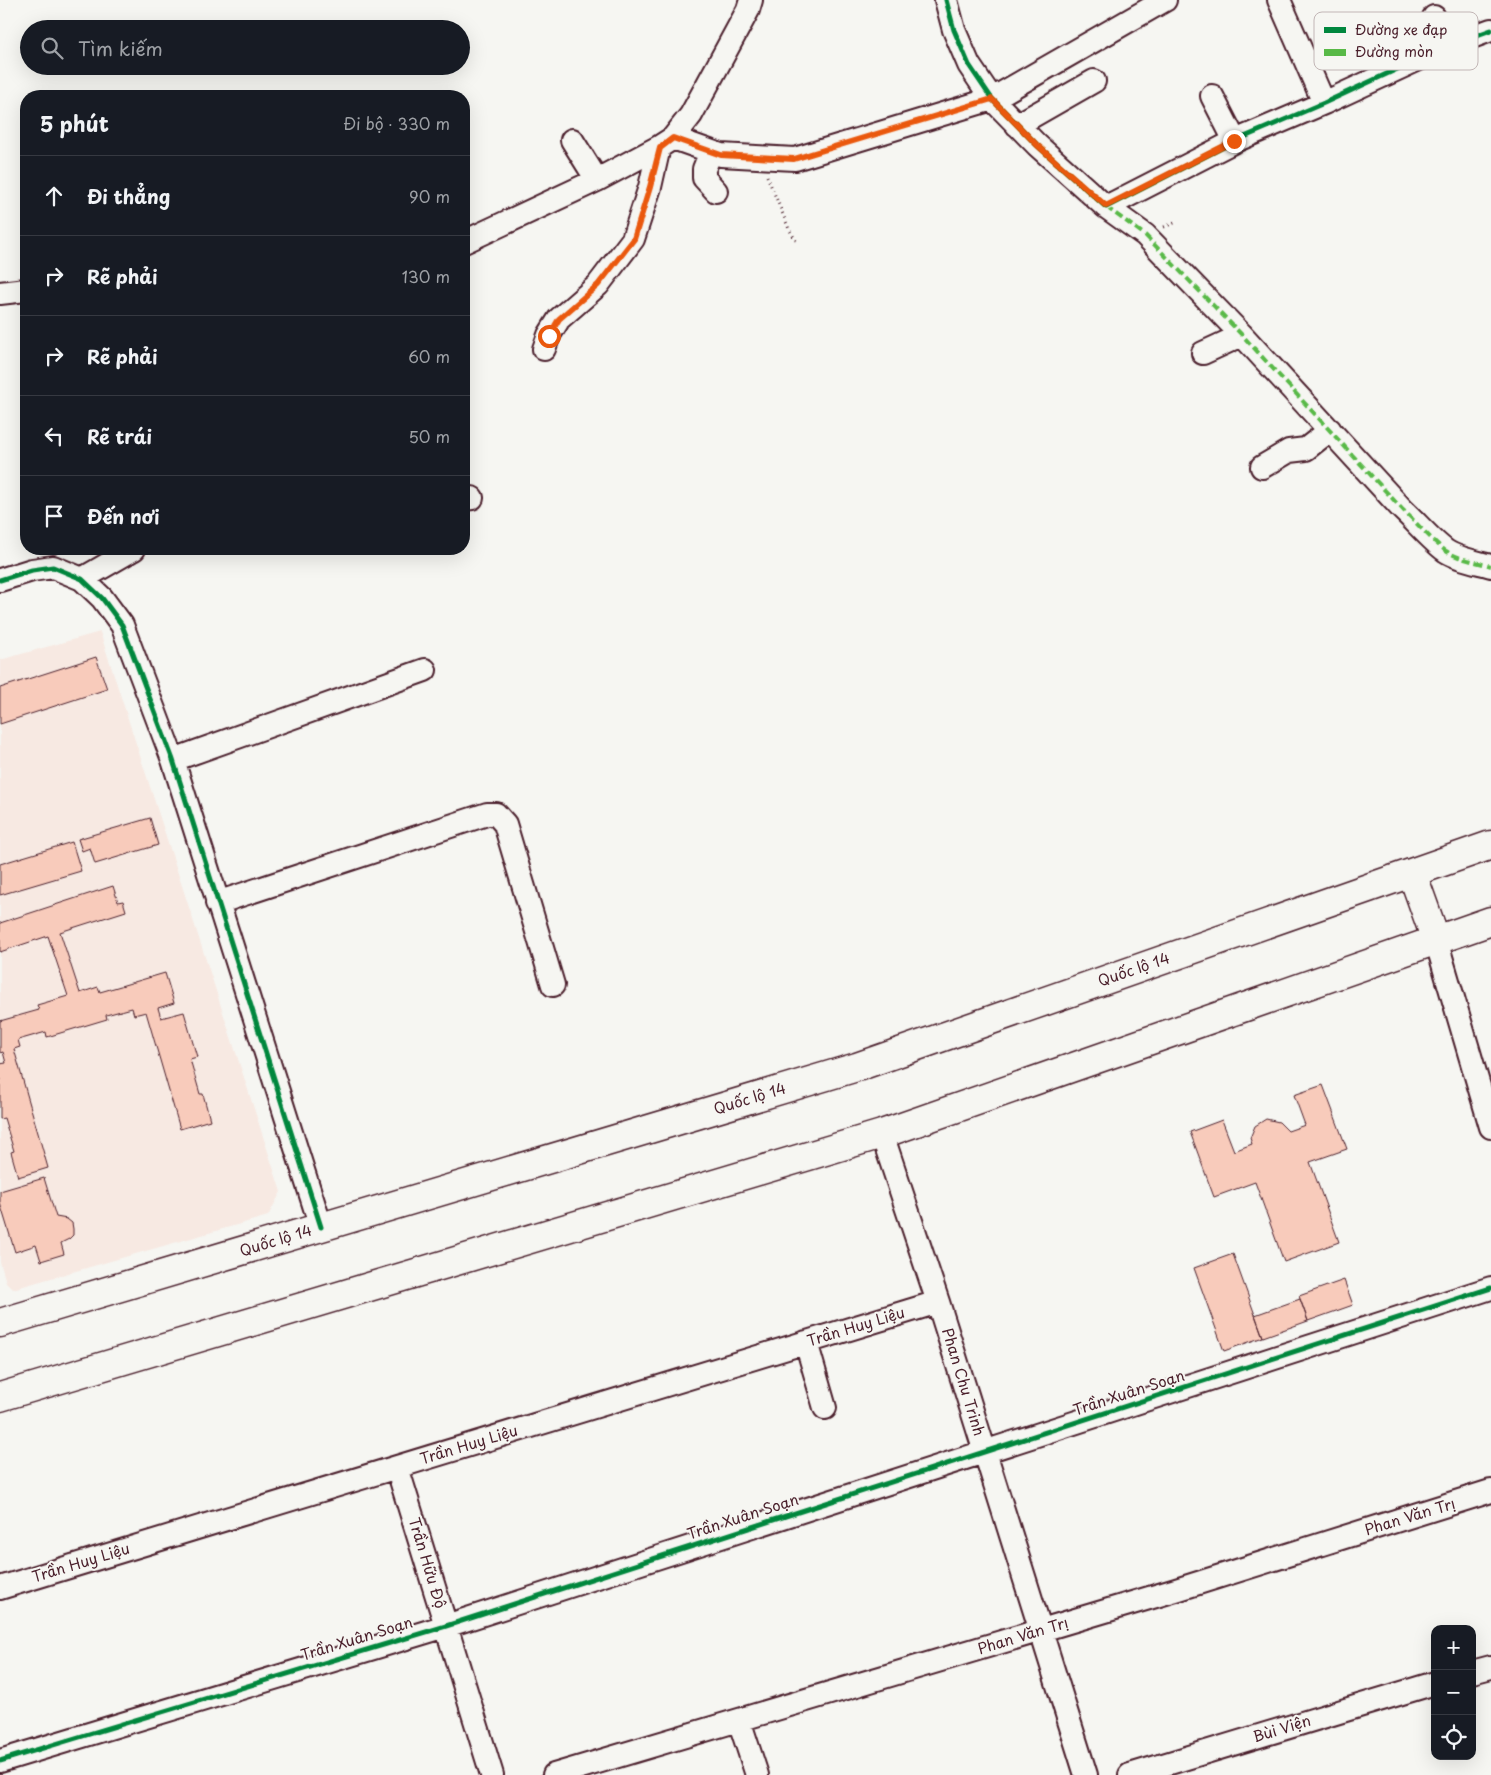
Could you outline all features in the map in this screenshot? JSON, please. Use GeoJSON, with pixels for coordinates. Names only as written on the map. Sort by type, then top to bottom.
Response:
{"type":"FeatureCollection","features":[{"type":"Feature","properties":{"kind":"highway","name":"Quốc lộ 14"},"geometry":{"type":"LineString","coordinates":[[0,1323],[858,1067],[1491,845]]}},
{"type":"Feature","properties":{"kind":"highway"},"geometry":{"type":"LineString","coordinates":[[1412,873],[1436,940]]}},
{"type":"Feature","properties":{"kind":"highway"},"geometry":{"type":"LineString","coordinates":[[0,1397],[882,1134],[1491,921]]}},
{"type":"Feature","properties":{"kind":"street"},"geometry":{"type":"LineString","coordinates":[[470,239],[597,180],[666,143],[691,115],[748,10],[751,0]]}},
{"type":"Feature","properties":{"kind":"street"},"geometry":{"type":"LineString","coordinates":[[946,0],[954,30],[969,66],[992,99],[1016,125],[1106,206],[1145,235],[1242,335],[1403,510],[1447,552],[1491,566]]}},
{"type":"Feature","properties":{"kind":"street"},"geometry":{"type":"LineString","coordinates":[[666,143],[721,155],[794,159],[992,99],[1165,0]]}},
{"type":"Feature","properties":{"kind":"street"},"geometry":{"type":"LineString","coordinates":[[1279,0],[1324,103]]}},
{"type":"Feature","properties":{"kind":"street"},"geometry":{"type":"LineString","coordinates":[[1478,35],[1491,30]]}},
{"type":"Feature","properties":{"kind":"street"},"geometry":{"type":"LineString","coordinates":[[1106,206],[1234,141],[1395,70]]}},
{"type":"Feature","properties":{"kind":"street"},"geometry":{"type":"LineString","coordinates":[[1016,125],[1094,81]]}},
{"type":"Feature","properties":{"kind":"street"},"geometry":{"type":"LineString","coordinates":[[1212,96],[1234,141]]}},
{"type":"Feature","properties":{"kind":"street"},"geometry":{"type":"LineString","coordinates":[[572,140],[597,180]]}},
{"type":"Feature","properties":{"kind":"street"},"geometry":{"type":"LineString","coordinates":[[544,348],[559,319],[598,285],[634,239],[666,143]]}},
{"type":"Feature","properties":{"kind":"street"},"geometry":{"type":"LineString","coordinates":[[711,152],[704,169],[704,178],[716,191]]}},
{"type":"Feature","properties":{"kind":"street"},"geometry":{"type":"LineString","coordinates":[[0,293],[20,291]]}},
{"type":"Feature","properties":{"kind":"street"},"geometry":{"type":"LineString","coordinates":[[1203,353],[1242,335]]}},
{"type":"Feature","properties":{"kind":"street"},"geometry":{"type":"LineString","coordinates":[[1262,467],[1289,451],[1306,449],[1330,430]]}},
{"type":"Feature","properties":{"kind":"street"},"geometry":{"type":"LineString","coordinates":[[82,579],[124,555]]}},
{"type":"Feature","properties":{"kind":"street"},"geometry":{"type":"LineString","coordinates":[[0,580],[32,570],[53,567],[82,579],[102,598],[122,625],[173,760],[321,1227]]}},
{"type":"Feature","properties":{"kind":"street"},"geometry":{"type":"LineString","coordinates":[[173,760],[425,670]]}},
{"type":"Feature","properties":{"kind":"street"},"geometry":{"type":"LineString","coordinates":[[218,903],[487,814],[496,814],[505,824],[553,985]]}},
{"type":"Feature","properties":{"kind":"street"},"geometry":{"type":"LineString","coordinates":[[1436,940],[1491,1127]]}},
{"type":"Feature","properties":{"kind":"street","name":"Phan Chu Trinh"},"geometry":{"type":"LineString","coordinates":[[882,1134],[938,1302],[1086,1775]]}},
{"type":"Feature","properties":{"kind":"street","name":"Trần Xuân Soạn"},"geometry":{"type":"LineString","coordinates":[[0,1761],[446,1626],[1491,1288]]}},
{"type":"Feature","properties":{"kind":"street","name":"Trần Huy Liệu"},"geometry":{"type":"LineString","coordinates":[[0,1588],[938,1302]]}},
{"type":"Feature","properties":{"kind":"street"},"geometry":{"type":"LineString","coordinates":[[806,1342],[825,1408]]}},
{"type":"Feature","properties":{"kind":"street","name":"Trần Hữu Độ"},"geometry":{"type":"LineString","coordinates":[[397,1467],[492,1775]]}},
{"type":"Feature","properties":{"kind":"street","name":"Phan Văn Trị"},"geometry":{"type":"LineString","coordinates":[[554,1775],[1041,1631],[1491,1491]]}},
{"type":"Feature","properties":{"kind":"street"},"geometry":{"type":"LineString","coordinates":[[1476,1671],[1491,1666]]}},
{"type":"Feature","properties":{"kind":"street","name":"Bùi Viện"},"geometry":{"type":"LineString","coordinates":[[1130,1775],[1431,1684]]}},
{"type":"Feature","properties":{"kind":"street"},"geometry":{"type":"LineString","coordinates":[[739,1720],[757,1775]]}},
{"type":"Feature","properties":{"kind":"path"},"geometry":{"type":"LineString","coordinates":[[758,158],[789,229],[798,244]]}},
{"type":"Feature","properties":{"kind":"shaded area"},"geometry":{"type":"Polygon","coordinates":[[[100,632],[281,1192],[268,1216],[13,1289],[6,1282],[0,1262],[0,660],[100,632]]]}},
{"type":"Feature","properties":{"kind":"building"},"geometry":{"type":"Polygon","coordinates":[[[96,657],[107,689],[0,724],[0,688],[96,657]]]}},
{"type":"Feature","properties":{"kind":"building"},"geometry":{"type":"Polygon","coordinates":[[[150,818],[158,845],[95,864],[90,848],[82,851],[78,839],[150,818]]]}},
{"type":"Feature","properties":{"kind":"building"},"geometry":{"type":"Polygon","coordinates":[[[72,842],[81,871],[0,895],[0,864],[72,842]]]}},
{"type":"Feature","properties":{"kind":"building"},"geometry":{"type":"Polygon","coordinates":[[[113,886],[118,902],[123,901],[126,911],[60,932],[80,993],[98,987],[100,992],[165,973],[174,1003],[158,1008],[161,1018],[184,1012],[197,1057],[190,1059],[210,1120],[180,1129],[146,1012],[134,1015],[132,1008],[106,1015],[107,1019],[47,1037],[46,1032],[18,1040],[20,1047],[14,1049],[48,1168],[18,1177],[11,1152],[14,1151],[4,1118],[0,1119],[0,1064],[6,1063],[3,1052],[0,1053],[0,1021],[39,1010],[37,1005],[68,996],[48,936],[0,952],[0,923],[113,886]]]}},
{"type":"Feature","properties":{"kind":"building"},"geometry":{"type":"Polygon","coordinates":[[[1323,1085],[1347,1149],[1310,1162],[1339,1242],[1284,1262],[1255,1182],[1214,1197],[1190,1132],[1222,1120],[1234,1151],[1252,1144],[1250,1138],[1255,1126],[1266,1119],[1279,1122],[1288,1131],[1305,1125],[1294,1095],[1323,1085]]]}},
{"type":"Feature","properties":{"kind":"building"},"geometry":{"type":"Polygon","coordinates":[[[44,1178],[56,1217],[67,1219],[72,1223],[73,1235],[61,1243],[64,1254],[41,1261],[36,1245],[15,1252],[0,1203],[0,1191],[44,1178]]]}},
{"type":"Feature","properties":{"kind":"building"},"geometry":{"type":"Polygon","coordinates":[[[1233,1254],[1263,1337],[1224,1351],[1194,1268],[1233,1254]]]}},
{"type":"Feature","properties":{"kind":"building"},"geometry":{"type":"Polygon","coordinates":[[[1344,1280],[1353,1305],[1308,1321],[1299,1296],[1344,1280]]]}},
{"type":"Feature","properties":{"kind":"building"},"geometry":{"type":"Polygon","coordinates":[[[1300,1299],[1308,1321],[1263,1337],[1255,1315],[1300,1299]]]}},
{"type":"Feature","properties":{"kind":"marked path"},"geometry":{"type":"LineString","coordinates":[[1106,207],[1145,235],[1242,335],[1403,510],[1435,542],[1456,556],[1491,566]]}},
{"type":"Feature","properties":{"kind":"cycle path"},"geometry":{"type":"LineString","coordinates":[[946,0],[954,30],[969,65],[992,99],[1037,145],[1106,207],[1235,141],[1395,70]]}},
{"type":"Feature","properties":{"kind":"cycle path"},"geometry":{"type":"LineString","coordinates":[[1478,35],[1491,30]]}},
{"type":"Feature","properties":{"kind":"cycle path"},"geometry":{"type":"LineString","coordinates":[[0,580],[32,570],[53,567],[82,579],[102,598],[122,625],[173,760],[321,1227]]}},
{"type":"Feature","properties":{"kind":"cycle path"},"geometry":{"type":"LineString","coordinates":[[0,1761],[446,1626],[1491,1288]]}},
{"type":"Feature","properties":{"kind":"route"},"geometry":{"type":"LineString","coordinates":[[549,336],[559,319],[598,285],[634,239],[660,148],[673,138],[721,155],[794,159],[992,99],[1037,145],[1106,206],[1234,141]]}}]}
